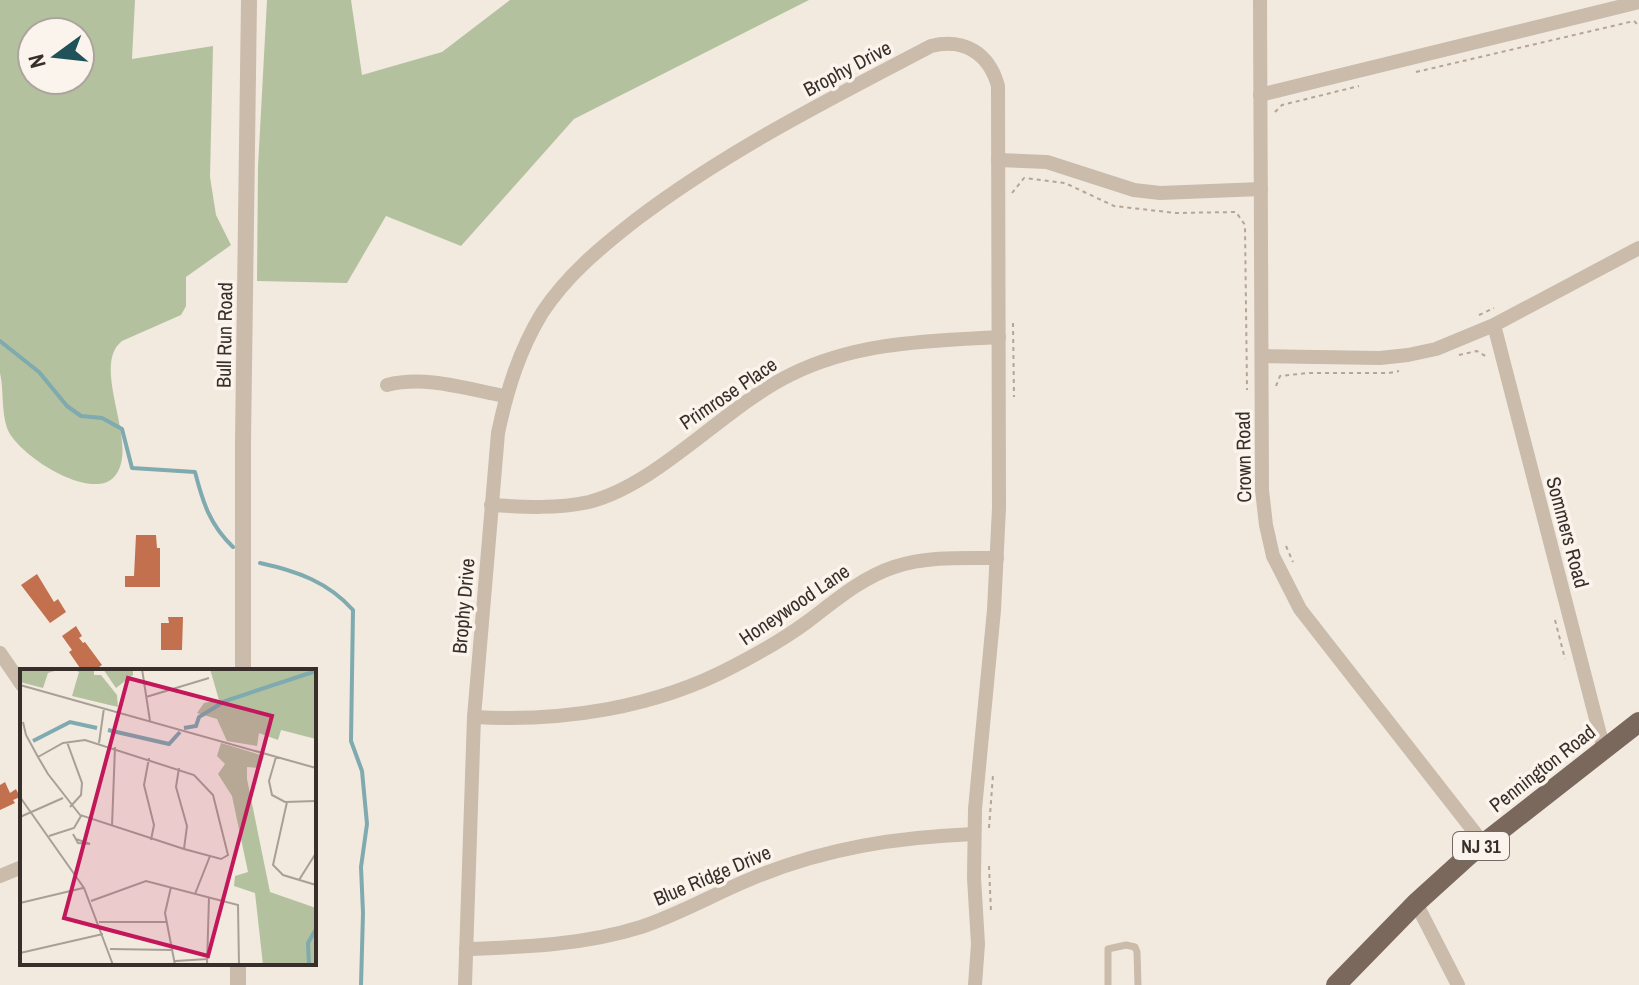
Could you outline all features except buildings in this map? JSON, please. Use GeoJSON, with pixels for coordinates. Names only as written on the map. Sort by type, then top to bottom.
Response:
{"type":"FeatureCollection","features":[{"type":"Feature","properties":{"kind":"main road","name":"Pennington Road"},"geometry":{"type":"LineString","coordinates":[[1336,985],[1416,903],[1483,843],[1639,722]]}},
{"type":"Feature","properties":{"kind":"street","name":"Bull Run Road"},"geometry":{"type":"LineString","coordinates":[[243,669],[249,0]]}},
{"type":"Feature","properties":{"kind":"street","name":"Crown Road"},"geometry":{"type":"LineString","coordinates":[[1260,0],[1262,490],[1273,556],[1300,609],[1483,843]]}},
{"type":"Feature","properties":{"kind":"street"},"geometry":{"type":"LineString","coordinates":[[1260,95],[1639,2]]}},
{"type":"Feature","properties":{"kind":"street","name":"Brophy Drive"},"geometry":{"type":"LineString","coordinates":[[465,985],[474,717],[498,433],[505,396],[528,339],[543,312],[572,276],[606,243],[661,201],[763,135],[931,46],[956,43],[979,53],[988,62],[998,86],[997,558],[975,985]]}},
{"type":"Feature","properties":{"kind":"street"},"geometry":{"type":"LineString","coordinates":[[998,160],[1063,165],[1134,190],[1160,193],[1261,189]]}},
{"type":"Feature","properties":{"kind":"street"},"geometry":{"type":"LineString","coordinates":[[1262,356],[1380,358],[1436,349],[1494,325],[1639,248]]}},
{"type":"Feature","properties":{"kind":"street","name":"Sommers Road"},"geometry":{"type":"LineString","coordinates":[[1494,325],[1604,750]]}},
{"type":"Feature","properties":{"kind":"street","name":"Primrose Place"},"geometry":{"type":"LineString","coordinates":[[491,505],[567,506],[614,493],[638,480],[760,392],[790,375],[843,354],[905,342],[999,337]]}},
{"type":"Feature","properties":{"kind":"street"},"geometry":{"type":"LineString","coordinates":[[387,385],[422,381],[505,396]]}},
{"type":"Feature","properties":{"kind":"street","name":"Honeywood Lane"},"geometry":{"type":"LineString","coordinates":[[474,717],[571,715],[657,697],[730,668],[769,648],[848,590],[893,567],[937,558],[997,558]]}},
{"type":"Feature","properties":{"kind":"street"},"geometry":{"type":"LineString","coordinates":[[0,653],[20,682]]}},
{"type":"Feature","properties":{"kind":"street","name":"Blue Ridge Drive"},"geometry":{"type":"LineString","coordinates":[[466,949],[541,946],[607,936],[677,913],[789,864],[837,850],[887,840],[982,833]]}},
{"type":"Feature","properties":{"kind":"street"},"geometry":{"type":"LineString","coordinates":[[0,876],[20,868]]}},
{"type":"Feature","properties":{"kind":"street"},"geometry":{"type":"LineString","coordinates":[[1416,903],[1458,985]]}},
{"type":"Feature","properties":{"kind":"lane"},"geometry":{"type":"LineString","coordinates":[[1108,985],[1108,949],[1126,945],[1135,947],[1138,985]]}},
{"type":"Feature","properties":{"kind":"path"},"geometry":{"type":"LineString","coordinates":[[1410,73],[1634,21],[1639,26]]}},
{"type":"Feature","properties":{"kind":"path"},"geometry":{"type":"LineString","coordinates":[[1272,114],[1282,105],[1366,84]]}},
{"type":"Feature","properties":{"kind":"path"},"geometry":{"type":"LineString","coordinates":[[1012,192],[1024,178],[1065,183],[1114,206],[1176,213],[1236,212],[1245,225],[1247,388]]}},
{"type":"Feature","properties":{"kind":"path"},"geometry":{"type":"LineString","coordinates":[[1480,315],[1494,308]]}},
{"type":"Feature","properties":{"kind":"path"},"geometry":{"type":"LineString","coordinates":[[1013,311],[1013,398]]}},
{"type":"Feature","properties":{"kind":"path"},"geometry":{"type":"LineString","coordinates":[[1449,358],[1477,351],[1494,361]]}},
{"type":"Feature","properties":{"kind":"path"},"geometry":{"type":"LineString","coordinates":[[1275,388],[1280,376],[1404,370]]}},
{"type":"Feature","properties":{"kind":"path"},"geometry":{"type":"LineString","coordinates":[[1286,547],[1292,561]]}},
{"type":"Feature","properties":{"kind":"path"},"geometry":{"type":"LineString","coordinates":[[1553,613],[1565,659]]}},
{"type":"Feature","properties":{"kind":"path"},"geometry":{"type":"LineString","coordinates":[[982,833],[994,768]]}},
{"type":"Feature","properties":{"kind":"path"},"geometry":{"type":"LineString","coordinates":[[989,862],[991,923]]}},
{"type":"Feature","properties":{"kind":"green space"},"geometry":{"type":"Polygon","coordinates":[[[0,0],[135,0],[132,59],[213,46],[210,177],[216,215],[231,245],[186,277],[186,306],[181,315],[122,341],[113,353],[112,388],[122,447],[121,464],[114,477],[103,483],[89,484],[56,472],[25,451],[14,439],[5,421],[0,373],[0,0]]]}},
{"type":"Feature","properties":{"kind":"green space"},"geometry":{"type":"Polygon","coordinates":[[[267,0],[351,0],[362,75],[442,52],[510,0],[809,0],[574,119],[461,246],[386,216],[347,283],[257,281],[258,167],[267,0]]]}},
{"type":"Feature","properties":{"kind":"waterway"},"geometry":{"type":"LineString","coordinates":[[0,341],[39,372],[67,406],[81,416],[102,418],[122,429],[132,468],[195,472],[208,513],[233,547]]}},
{"type":"Feature","properties":{"kind":"waterway"},"geometry":{"type":"LineString","coordinates":[[260,563],[311,579],[333,592],[353,610],[351,741],[362,771],[367,824],[361,867],[361,985]]}}]}
